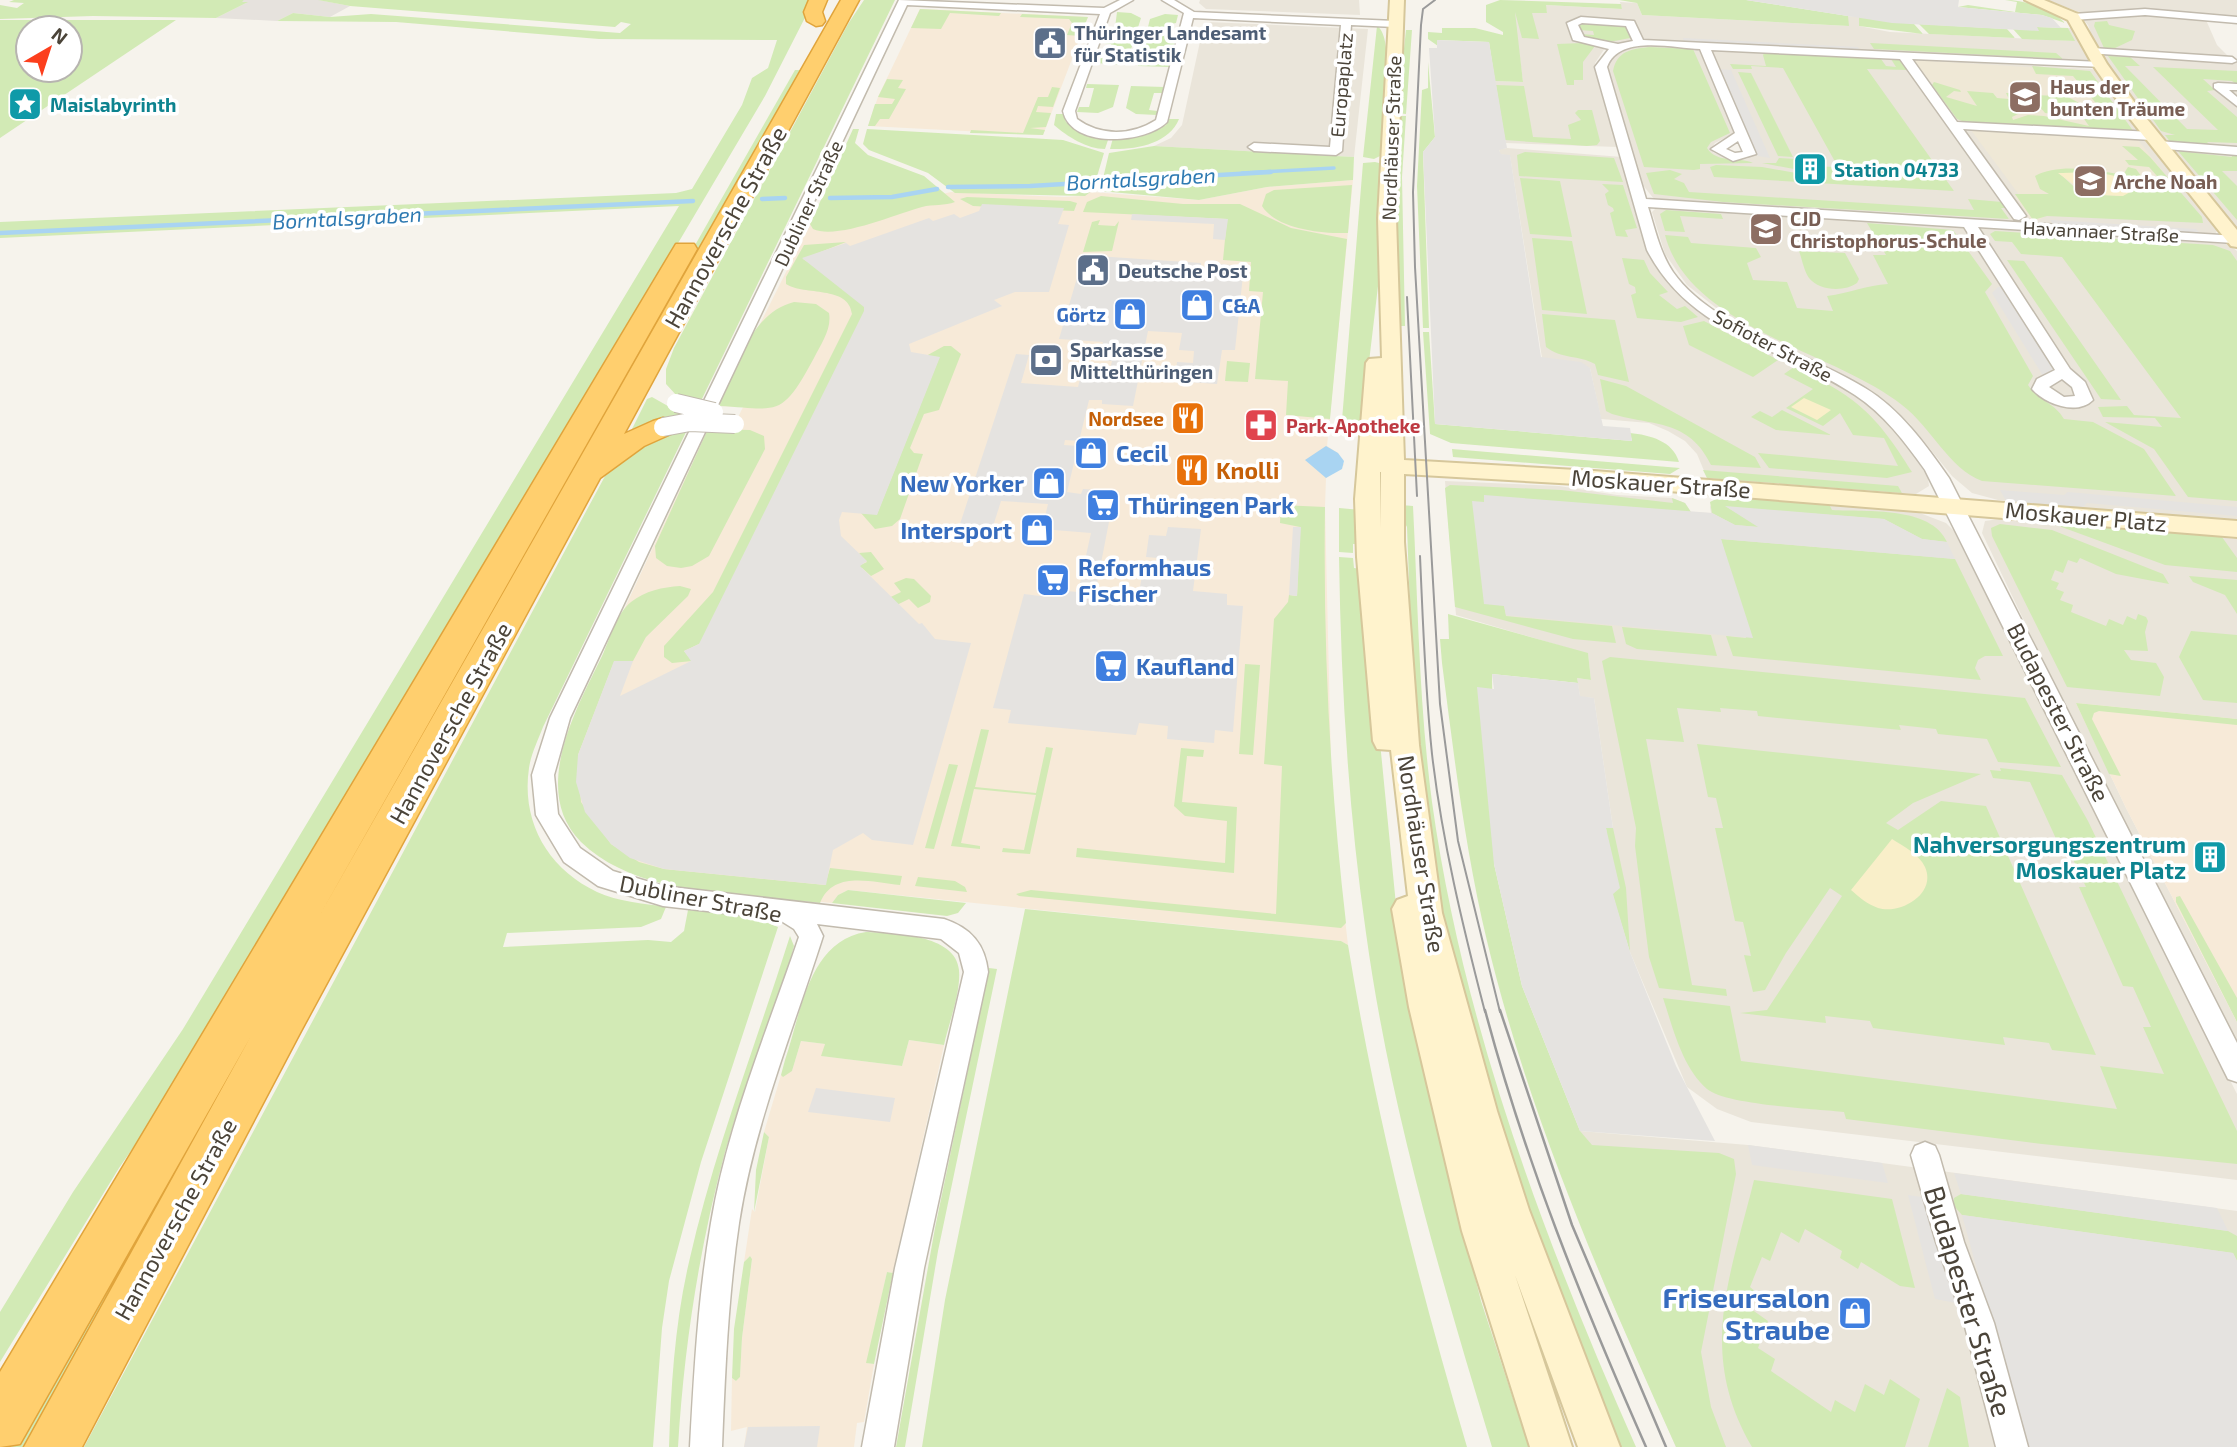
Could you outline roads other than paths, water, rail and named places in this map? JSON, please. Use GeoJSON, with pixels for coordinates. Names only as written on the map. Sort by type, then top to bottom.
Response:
{"type":"FeatureCollection","features":[{"type":"Feature","properties":{"kind":"highway"},"geometry":{"type":"LineString","coordinates":[[814,34],[813,12],[818,0]]}},
{"type":"Feature","properties":{"kind":"highway","name":"Hannoversche Straße"},"geometry":{"type":"LineString","coordinates":[[52,1447],[279,1029],[657,350],[829,0]]}},
{"type":"Feature","properties":{"kind":"highway","name":"Hannoversche Straße"},"geometry":{"type":"LineString","coordinates":[[0,1424],[814,34],[850,0]]}},
{"type":"Feature","properties":{"kind":"highway"},"geometry":{"type":"LineString","coordinates":[[814,34],[859,0]]}},
{"type":"Feature","properties":{"kind":"highway"},"geometry":{"type":"LineString","coordinates":[[578,489],[619,450],[669,415],[657,387],[654,366],[657,350]]}},
{"type":"Feature","properties":{"kind":"main road","name":"Nordhäuser Straße"},"geometry":{"type":"LineString","coordinates":[[1397,0],[1389,124],[1388,277],[1381,465],[1370,573],[1408,914],[1429,1020],[1481,1231],[1550,1447]]}},
{"type":"Feature","properties":{"kind":"main road"},"geometry":{"type":"LineString","coordinates":[[2032,0],[2073,18],[2100,65],[2155,141],[2236,240]]}},
{"type":"Feature","properties":{"kind":"main road","name":"Nordhäuser Straße"},"geometry":{"type":"LineString","coordinates":[[1381,465],[1392,542],[1405,746],[1426,913],[1479,1111],[1510,1210],[1599,1447]]}},
{"type":"Feature","properties":{"kind":"main road","name":"Moskauer Straße"},"geometry":{"type":"LineString","coordinates":[[1381,465],[1952,505]]}},
{"type":"Feature","properties":{"kind":"main road","name":"Moskauer Platz"},"geometry":{"type":"LineString","coordinates":[[1952,505],[2228,528]]}},
{"type":"Feature","properties":{"kind":"street"},"geometry":{"type":"LineString","coordinates":[[903,1],[1106,11],[1129,0]]}},
{"type":"Feature","properties":{"kind":"street"},"geometry":{"type":"LineString","coordinates":[[1106,11],[1069,113],[1080,127],[1112,135],[1139,133],[1161,122],[1188,15],[1185,7],[1167,0]]}},
{"type":"Feature","properties":{"kind":"street","name":"Dubliner Straße"},"geometry":{"type":"LineString","coordinates":[[710,405],[903,1]]}},
{"type":"Feature","properties":{"kind":"street"},"geometry":{"type":"LineString","coordinates":[[2073,18],[2145,12],[2237,20]]}},
{"type":"Feature","properties":{"kind":"street","name":"Europaplatz"},"geometry":{"type":"LineString","coordinates":[[1188,15],[1395,24]]}},
{"type":"Feature","properties":{"kind":"street"},"geometry":{"type":"LineString","coordinates":[[1639,43],[1630,23],[1581,20],[1572,23],[1581,40],[1617,47],[1639,43],[2100,65]]}},
{"type":"Feature","properties":{"kind":"street","name":"Europaplatz"},"geometry":{"type":"LineString","coordinates":[[1254,146],[1336,151],[1346,22]]}},
{"type":"Feature","properties":{"kind":"street"},"geometry":{"type":"LineString","coordinates":[[1704,46],[1741,134]]}},
{"type":"Feature","properties":{"kind":"street","name":"Sofioter Straße"},"geometry":{"type":"LineString","coordinates":[[1617,47],[1606,55],[1601,67],[1657,260],[1685,293],[1738,329],[1838,379],[1877,404],[1927,460],[1952,505]]}},
{"type":"Feature","properties":{"kind":"street"},"geometry":{"type":"LineString","coordinates":[[2092,51],[2232,60]]}},
{"type":"Feature","properties":{"kind":"street","name":"Havannaer Straße"},"geometry":{"type":"LineString","coordinates":[[1904,56],[2019,216]]}},
{"type":"Feature","properties":{"kind":"street"},"geometry":{"type":"LineString","coordinates":[[2235,87],[2218,86],[2237,103]]}},
{"type":"Feature","properties":{"kind":"street"},"geometry":{"type":"LineString","coordinates":[[1952,125],[2155,141],[2237,151]]}},
{"type":"Feature","properties":{"kind":"street","name":"Havannaer Straße"},"geometry":{"type":"LineString","coordinates":[[1642,203],[2236,240]]}},
{"type":"Feature","properties":{"kind":"street"},"geometry":{"type":"LineString","coordinates":[[1968,223],[2064,372]]}},
{"type":"Feature","properties":{"kind":"street"},"geometry":{"type":"LineString","coordinates":[[696,410],[738,419],[697,422],[669,415],[696,410]]}},
{"type":"Feature","properties":{"kind":"street","name":"Dubliner Straße"},"geometry":{"type":"LineString","coordinates":[[698,430],[560,719],[543,775],[547,815],[556,834],[572,855],[594,873],[618,885],[663,896],[783,910],[807,926],[812,941],[740,1154],[725,1223],[710,1360],[706,1447]]}},
{"type":"Feature","properties":{"kind":"street","name":"Budapester Straße"},"geometry":{"type":"LineString","coordinates":[[1952,505],[2045,683],[2237,1070]]}},
{"type":"Feature","properties":{"kind":"street"},"geometry":{"type":"LineString","coordinates":[[783,910],[944,929],[965,942],[974,954],[976,972],[922,1199],[889,1367],[878,1447]]}},
{"type":"Feature","properties":{"kind":"street","name":"Budapester Straße"},"geometry":{"type":"LineString","coordinates":[[1925,1156],[1950,1242],[1979,1323],[2012,1447]]}},
{"type":"Feature","properties":{"kind":"water"},"geometry":{"type":"Polygon","coordinates":[[[1326,446],[1338,453],[1344,461],[1342,469],[1326,478],[1305,460],[1326,446]]]}},
{"type":"Feature","properties":{"kind":"waterway","name":"Borntalsgraben"},"geometry":{"type":"LineString","coordinates":[[1242,173],[1334,168]]}},
{"type":"Feature","properties":{"kind":"waterway","name":"Borntalsgraben"},"geometry":{"type":"LineString","coordinates":[[948,187],[1030,186],[1271,172]]}},
{"type":"Feature","properties":{"kind":"waterway","name":"Borntalsgraben"},"geometry":{"type":"LineString","coordinates":[[830,198],[892,197],[937,189]]}},
{"type":"Feature","properties":{"kind":"waterway","name":"Borntalsgraben"},"geometry":{"type":"LineString","coordinates":[[762,199],[785,198]]}},
{"type":"Feature","properties":{"kind":"waterway","name":"Borntalsgraben"},"geometry":{"type":"LineString","coordinates":[[0,233],[693,201]]}},
{"type":"Feature","properties":{"kind":"tram line"},"geometry":{"type":"LineString","coordinates":[[1435,0],[1423,9],[1421,25],[1413,192],[1440,704],[1458,841],[1500,1012]]}},
{"type":"Feature","properties":{"kind":"tram line"},"geometry":{"type":"LineString","coordinates":[[1407,297],[1417,496]]}},
{"type":"Feature","properties":{"kind":"tram line"},"geometry":{"type":"LineString","coordinates":[[1420,556],[1428,704],[1436,787],[1454,884],[1485,1012]]}},
{"type":"Feature","properties":{"kind":"tram line"},"geometry":{"type":"LineString","coordinates":[[1485,1010],[1518,1122],[1557,1232],[1646,1447]]}},
{"type":"Feature","properties":{"kind":"tram line"},"geometry":{"type":"LineString","coordinates":[[1500,1010],[1572,1225],[1666,1447]]}},
{"type":"Feature","properties":{"kind":"place","name":"Thüringer Landesamt für Statistik"},"geometry":{"type":"Point","coordinates":[1050,43]}},
{"type":"Feature","properties":{"kind":"place","name":"Haus der bunten Träume"},"geometry":{"type":"Point","coordinates":[2025,97]}},
{"type":"Feature","properties":{"kind":"place","name":"Maislabyrinth"},"geometry":{"type":"Point","coordinates":[25,104]}},
{"type":"Feature","properties":{"kind":"place","name":"Station 04733"},"geometry":{"type":"Point","coordinates":[1810,169]}},
{"type":"Feature","properties":{"kind":"place","name":"Arche Noah"},"geometry":{"type":"Point","coordinates":[2090,181]}},
{"type":"Feature","properties":{"kind":"place","name":"CJD Christophorus-Schule"},"geometry":{"type":"Point","coordinates":[1766,229]}},
{"type":"Feature","properties":{"kind":"place","name":"Deutsche Post"},"geometry":{"type":"Point","coordinates":[1093,270]}},
{"type":"Feature","properties":{"kind":"place","name":"C&A"},"geometry":{"type":"Point","coordinates":[1197,305]}},
{"type":"Feature","properties":{"kind":"place","name":"Görtz"},"geometry":{"type":"Point","coordinates":[1130,314]}},
{"type":"Feature","properties":{"kind":"place","name":"Sparkasse Mittelthüringen"},"geometry":{"type":"Point","coordinates":[1046,360]}},
{"type":"Feature","properties":{"kind":"place","name":"Nordsee"},"geometry":{"type":"Point","coordinates":[1188,418]}},
{"type":"Feature","properties":{"kind":"place","name":"Park-Apotheke"},"geometry":{"type":"Point","coordinates":[1261,425]}},
{"type":"Feature","properties":{"kind":"place","name":"Cecil"},"geometry":{"type":"Point","coordinates":[1091,453]}},
{"type":"Feature","properties":{"kind":"place","name":"Knolli"},"geometry":{"type":"Point","coordinates":[1192,470]}},
{"type":"Feature","properties":{"kind":"place","name":"New Yorker"},"geometry":{"type":"Point","coordinates":[1049,483]}},
{"type":"Feature","properties":{"kind":"place","name":"Thüringen Park"},"geometry":{"type":"Point","coordinates":[1103,505]}},
{"type":"Feature","properties":{"kind":"place","name":"Intersport"},"geometry":{"type":"Point","coordinates":[1037,530]}},
{"type":"Feature","properties":{"kind":"place","name":"Reformhaus Fischer"},"geometry":{"type":"Point","coordinates":[1053,580]}},
{"type":"Feature","properties":{"kind":"place","name":"Kaufland"},"geometry":{"type":"Point","coordinates":[1111,666]}},
{"type":"Feature","properties":{"kind":"place","name":"Nahversorgungszentrum Moskauer Platz"},"geometry":{"type":"Point","coordinates":[2210,857]}},
{"type":"Feature","properties":{"kind":"place","name":"Friseursalon Straube"},"geometry":{"type":"Point","coordinates":[1855,1313]}}]}
